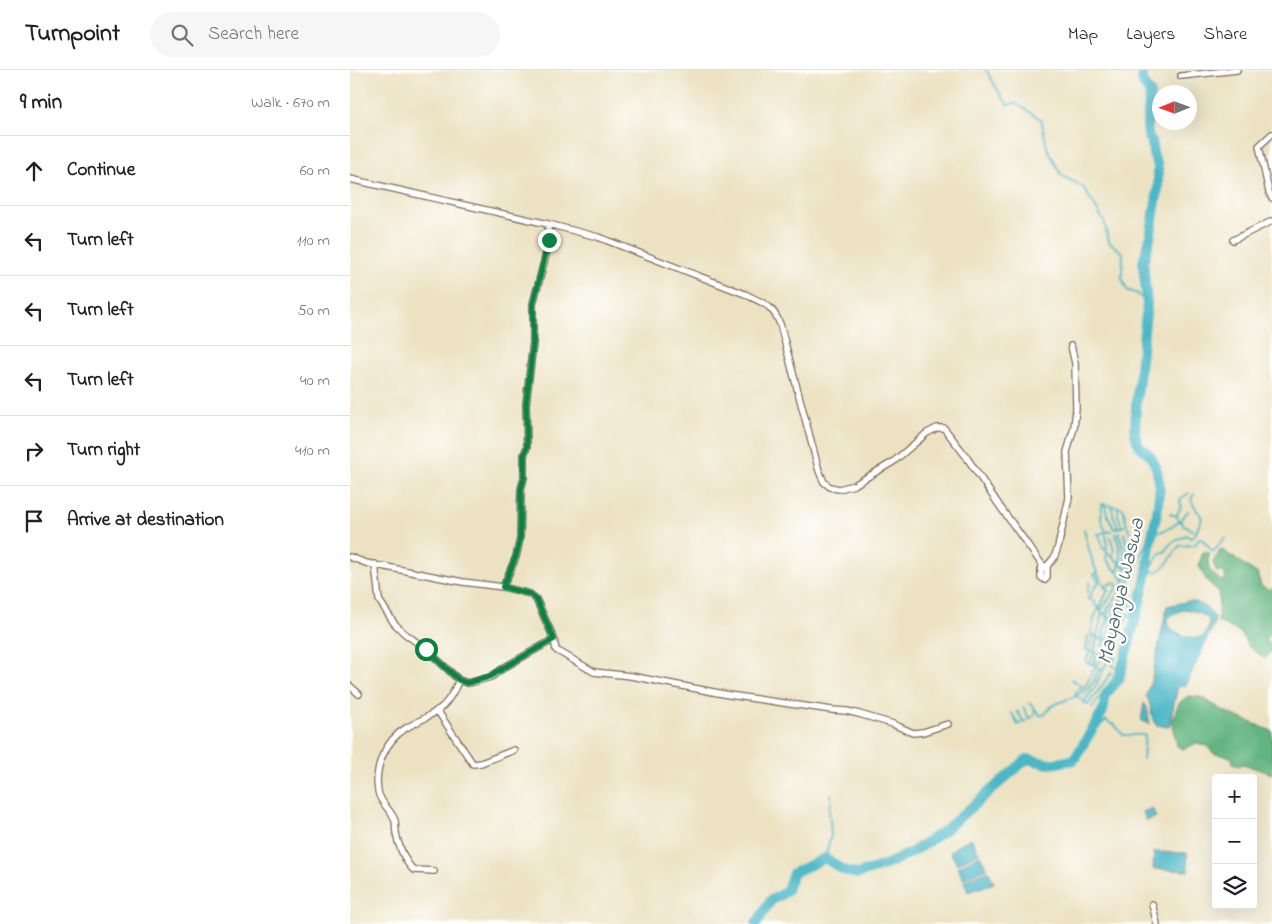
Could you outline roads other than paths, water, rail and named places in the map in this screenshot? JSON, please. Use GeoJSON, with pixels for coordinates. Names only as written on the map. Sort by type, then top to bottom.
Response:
{"type":"FeatureCollection","features":[{"type":"Feature","properties":{"kind":"street"},"geometry":{"type":"LineString","coordinates":[[1180,76],[1237,70]]}},
{"type":"Feature","properties":{"kind":"street"},"geometry":{"type":"LineString","coordinates":[[1272,134],[1259,146],[1272,198]]}},
{"type":"Feature","properties":{"kind":"street"},"geometry":{"type":"LineString","coordinates":[[350,179],[598,237],[740,292],[768,306],[780,324],[814,455],[821,478],[827,485],[839,489],[854,485],[893,462],[927,433],[937,428],[944,428],[1045,566],[1054,558],[1058,547],[1069,498],[1067,452],[1074,428],[1076,408],[1075,363],[1071,346]]}},
{"type":"Feature","properties":{"kind":"street"},"geometry":{"type":"LineString","coordinates":[[1233,240],[1272,221]]}},
{"type":"Feature","properties":{"kind":"street"},"geometry":{"type":"LineString","coordinates":[[503,587],[516,556],[520,539],[521,489],[524,478],[524,455],[527,447],[526,404],[533,343],[533,304],[548,247],[548,224]]}},
{"type":"Feature","properties":{"kind":"street"},"geometry":{"type":"LineString","coordinates":[[350,557],[366,563],[444,579],[503,587],[530,594],[536,599],[554,639],[556,650],[594,672],[631,676],[729,695],[846,711],[893,724],[913,733],[923,732],[948,724]]}},
{"type":"Feature","properties":{"kind":"street"},"geometry":{"type":"LineString","coordinates":[[374,564],[379,600],[394,623],[426,649],[459,680],[467,683],[491,676],[554,639]]}},
{"type":"Feature","properties":{"kind":"street"},"geometry":{"type":"LineString","coordinates":[[434,871],[414,870],[407,863],[396,833],[394,818],[382,803],[378,794],[377,773],[383,755],[394,739],[406,728],[437,710],[449,700],[459,680]]}},
{"type":"Feature","properties":{"kind":"street"},"geometry":{"type":"LineString","coordinates":[[350,686],[359,694]]}},
{"type":"Feature","properties":{"kind":"street"},"geometry":{"type":"LineString","coordinates":[[437,710],[473,764],[481,763],[514,750]]}},
{"type":"Feature","properties":{"kind":"street"},"geometry":{"type":"LineString","coordinates":[[1152,904],[1157,924]]}},
{"type":"Feature","properties":{"kind":"water"},"geometry":{"type":"Polygon","coordinates":[[[1190,601],[1198,603],[1204,606],[1215,618],[1186,685],[1178,686],[1169,727],[1156,725],[1146,696],[1152,678],[1167,606],[1190,601]],[[1185,609],[1173,614],[1168,619],[1168,626],[1184,636],[1203,637],[1208,629],[1209,619],[1197,612],[1185,609]]]}},
{"type":"Feature","properties":{"kind":"water"},"geometry":{"type":"Polygon","coordinates":[[[1144,703],[1147,707],[1150,724],[1141,721],[1144,703]]]}},
{"type":"Feature","properties":{"kind":"water"},"geometry":{"type":"Polygon","coordinates":[[[1152,808],[1156,817],[1146,821],[1143,812],[1152,808]]]}},
{"type":"Feature","properties":{"kind":"water"},"geometry":{"type":"Polygon","coordinates":[[[971,838],[979,853],[957,864],[950,852],[971,838]]]}},
{"type":"Feature","properties":{"kind":"water"},"geometry":{"type":"Polygon","coordinates":[[[1154,852],[1187,853],[1188,871],[1153,869],[1154,852]]]}},
{"type":"Feature","properties":{"kind":"water"},"geometry":{"type":"Polygon","coordinates":[[[980,855],[987,868],[963,879],[958,867],[980,855]]]}},
{"type":"Feature","properties":{"kind":"water"},"geometry":{"type":"Polygon","coordinates":[[[988,870],[994,883],[968,892],[964,881],[988,870]]]}},
{"type":"Feature","properties":{"kind":"waterway","name":"Mayanya Waswa"},"geometry":{"type":"LineString","coordinates":[[986,70],[1008,105],[1015,103],[1041,119],[1047,147],[1061,175],[1083,187],[1104,221],[1109,242],[1123,253],[1122,278],[1127,290],[1138,294],[1147,304]]}},
{"type":"Feature","properties":{"kind":"waterway","name":"Mayanya Waswa"},"geometry":{"type":"LineString","coordinates":[[756,924],[771,900],[787,890],[793,873],[825,858],[843,870],[857,874],[888,864],[914,851],[945,830],[1027,759],[1049,764],[1074,760],[1103,711],[1106,694],[1119,679],[1147,572],[1160,486],[1156,467],[1150,455],[1139,446],[1135,434],[1136,406],[1147,304],[1143,262],[1150,238],[1158,189],[1158,166],[1153,154],[1152,142],[1148,136],[1147,124],[1150,92],[1144,85],[1142,70]]}},
{"type":"Feature","properties":{"kind":"waterway"},"geometry":{"type":"LineString","coordinates":[[1177,515],[1181,506],[1180,499],[1189,493]]}},
{"type":"Feature","properties":{"kind":"waterway"},"geometry":{"type":"LineString","coordinates":[[1147,572],[1149,572],[1159,554],[1166,551],[1171,543],[1186,535],[1190,538],[1195,535],[1202,518],[1191,499],[1194,494]]}},
{"type":"Feature","properties":{"kind":"waterway"},"geometry":{"type":"LineString","coordinates":[[1106,532],[1101,519],[1102,504],[1123,508],[1127,526],[1135,546],[1133,562],[1120,591],[1122,603],[1128,615],[1136,617]]}},
{"type":"Feature","properties":{"kind":"waterway"},"geometry":{"type":"LineString","coordinates":[[1105,505],[1114,529],[1124,526]]}},
{"type":"Feature","properties":{"kind":"waterway"},"geometry":{"type":"LineString","coordinates":[[1112,506],[1118,528]]}},
{"type":"Feature","properties":{"kind":"waterway"},"geometry":{"type":"LineString","coordinates":[[1118,507],[1118,515],[1122,527]]}},
{"type":"Feature","properties":{"kind":"waterway"},"geometry":{"type":"LineString","coordinates":[[1180,521],[1188,511]]}},
{"type":"Feature","properties":{"kind":"waterway"},"geometry":{"type":"LineString","coordinates":[[1152,535],[1172,527],[1179,521],[1177,516],[1170,514]]}},
{"type":"Feature","properties":{"kind":"waterway"},"geometry":{"type":"LineString","coordinates":[[1180,520],[1183,525],[1193,531]]}},
{"type":"Feature","properties":{"kind":"waterway"},"geometry":{"type":"LineString","coordinates":[[1084,529],[1096,570],[1108,590],[1099,609],[1121,630]]}},
{"type":"Feature","properties":{"kind":"waterway"},"geometry":{"type":"LineString","coordinates":[[1111,531],[1098,534],[1102,547],[1128,569]]}},
{"type":"Feature","properties":{"kind":"waterway"},"geometry":{"type":"LineString","coordinates":[[1119,532],[1125,555],[1125,568]]}},
{"type":"Feature","properties":{"kind":"waterway"},"geometry":{"type":"LineString","coordinates":[[1116,533],[1121,557],[1117,572]]}},
{"type":"Feature","properties":{"kind":"waterway"},"geometry":{"type":"LineString","coordinates":[[1124,533],[1131,562]]}},
{"type":"Feature","properties":{"kind":"waterway"},"geometry":{"type":"LineString","coordinates":[[1106,535],[1106,550]]}},
{"type":"Feature","properties":{"kind":"waterway"},"geometry":{"type":"LineString","coordinates":[[1110,536],[1114,550],[1112,557]]}},
{"type":"Feature","properties":{"kind":"waterway"},"geometry":{"type":"LineString","coordinates":[[1145,589],[1152,571],[1157,572],[1166,565],[1179,546],[1195,545],[1199,538],[1213,552],[1225,538]]}},
{"type":"Feature","properties":{"kind":"waterway"},"geometry":{"type":"LineString","coordinates":[[1133,571],[1146,544],[1150,544]]}},
{"type":"Feature","properties":{"kind":"waterway"},"geometry":{"type":"LineString","coordinates":[[1107,552],[1106,559],[1124,580]]}},
{"type":"Feature","properties":{"kind":"waterway"},"geometry":{"type":"LineString","coordinates":[[1090,599],[1094,588],[1099,582],[1094,574],[1098,572]]}},
{"type":"Feature","properties":{"kind":"waterway"},"geometry":{"type":"LineString","coordinates":[[1132,574],[1127,586],[1127,601],[1132,606],[1132,616]]}},
{"type":"Feature","properties":{"kind":"waterway"},"geometry":{"type":"LineString","coordinates":[[1090,582],[1088,599],[1095,601],[1099,609],[1095,615],[1091,634],[1118,646]]}},
{"type":"Feature","properties":{"kind":"waterway"},"geometry":{"type":"LineString","coordinates":[[1105,588],[1109,584],[1117,582],[1117,586]]}},
{"type":"Feature","properties":{"kind":"waterway"},"geometry":{"type":"LineString","coordinates":[[1101,610],[1116,589],[1116,586]]}},
{"type":"Feature","properties":{"kind":"waterway"},"geometry":{"type":"LineString","coordinates":[[1106,614],[1108,608],[1120,593]]}},
{"type":"Feature","properties":{"kind":"waterway"},"geometry":{"type":"LineString","coordinates":[[1108,616],[1113,607],[1122,600]]}},
{"type":"Feature","properties":{"kind":"waterway"},"geometry":{"type":"LineString","coordinates":[[1111,618],[1120,606]]}},
{"type":"Feature","properties":{"kind":"waterway"},"geometry":{"type":"LineString","coordinates":[[1111,620],[1122,610]]}},
{"type":"Feature","properties":{"kind":"waterway"},"geometry":{"type":"LineString","coordinates":[[1094,653],[1102,612]]}},
{"type":"Feature","properties":{"kind":"waterway"},"geometry":{"type":"LineString","coordinates":[[1115,623],[1117,618],[1124,614]]}},
{"type":"Feature","properties":{"kind":"waterway"},"geometry":{"type":"LineString","coordinates":[[1084,702],[1088,705],[1111,673],[1115,676],[1117,668],[1112,665],[1120,632],[1128,615]]}},
{"type":"Feature","properties":{"kind":"waterway"},"geometry":{"type":"LineString","coordinates":[[1030,703],[1040,715],[1044,715],[1053,705],[1076,696],[1083,690],[1102,656],[1104,630],[1109,617]]}},
{"type":"Feature","properties":{"kind":"waterway"},"geometry":{"type":"LineString","coordinates":[[1107,641],[1111,624]]}},
{"type":"Feature","properties":{"kind":"waterway"},"geometry":{"type":"LineString","coordinates":[[1113,643],[1117,626]]}},
{"type":"Feature","properties":{"kind":"waterway"},"geometry":{"type":"LineString","coordinates":[[1090,650],[1093,635]]}},
{"type":"Feature","properties":{"kind":"waterway"},"geometry":{"type":"LineString","coordinates":[[1088,636],[1086,650],[1090,650]]}},
{"type":"Feature","properties":{"kind":"waterway"},"geometry":{"type":"LineString","coordinates":[[1097,666],[1086,662],[1090,650],[1102,656]]}},
{"type":"Feature","properties":{"kind":"waterway"},"geometry":{"type":"LineString","coordinates":[[1090,663],[1093,654]]}},
{"type":"Feature","properties":{"kind":"waterway"},"geometry":{"type":"LineString","coordinates":[[1094,664],[1096,656]]}},
{"type":"Feature","properties":{"kind":"waterway"},"geometry":{"type":"LineString","coordinates":[[1071,679],[1082,686],[1076,691],[1076,696],[1080,699],[1094,681],[1100,667],[1103,670],[1111,657],[1115,659]]}},
{"type":"Feature","properties":{"kind":"waterway"},"geometry":{"type":"LineString","coordinates":[[1080,699],[1084,702],[1095,687],[1103,670]]}},
{"type":"Feature","properties":{"kind":"waterway","name":"Mayanya Waswa"},"geometry":{"type":"LineString","coordinates":[[1092,708],[1115,676]]}},
{"type":"Feature","properties":{"kind":"waterway"},"geometry":{"type":"LineString","coordinates":[[1023,707],[1029,718]]}},
{"type":"Feature","properties":{"kind":"waterway"},"geometry":{"type":"LineString","coordinates":[[1012,713],[1018,725],[1034,716],[1035,708]]}},
{"type":"Feature","properties":{"kind":"waterway"},"geometry":{"type":"LineString","coordinates":[[1017,711],[1023,721]]}},
{"type":"Feature","properties":{"kind":"waterway"},"geometry":{"type":"LineString","coordinates":[[1093,729],[1098,728],[1106,720],[1114,724],[1123,735],[1145,735],[1143,759]]}},
{"type":"Feature","properties":{"kind":"waterway"},"geometry":{"type":"LineString","coordinates":[[825,858],[831,835],[829,809],[831,794]]}}]}
